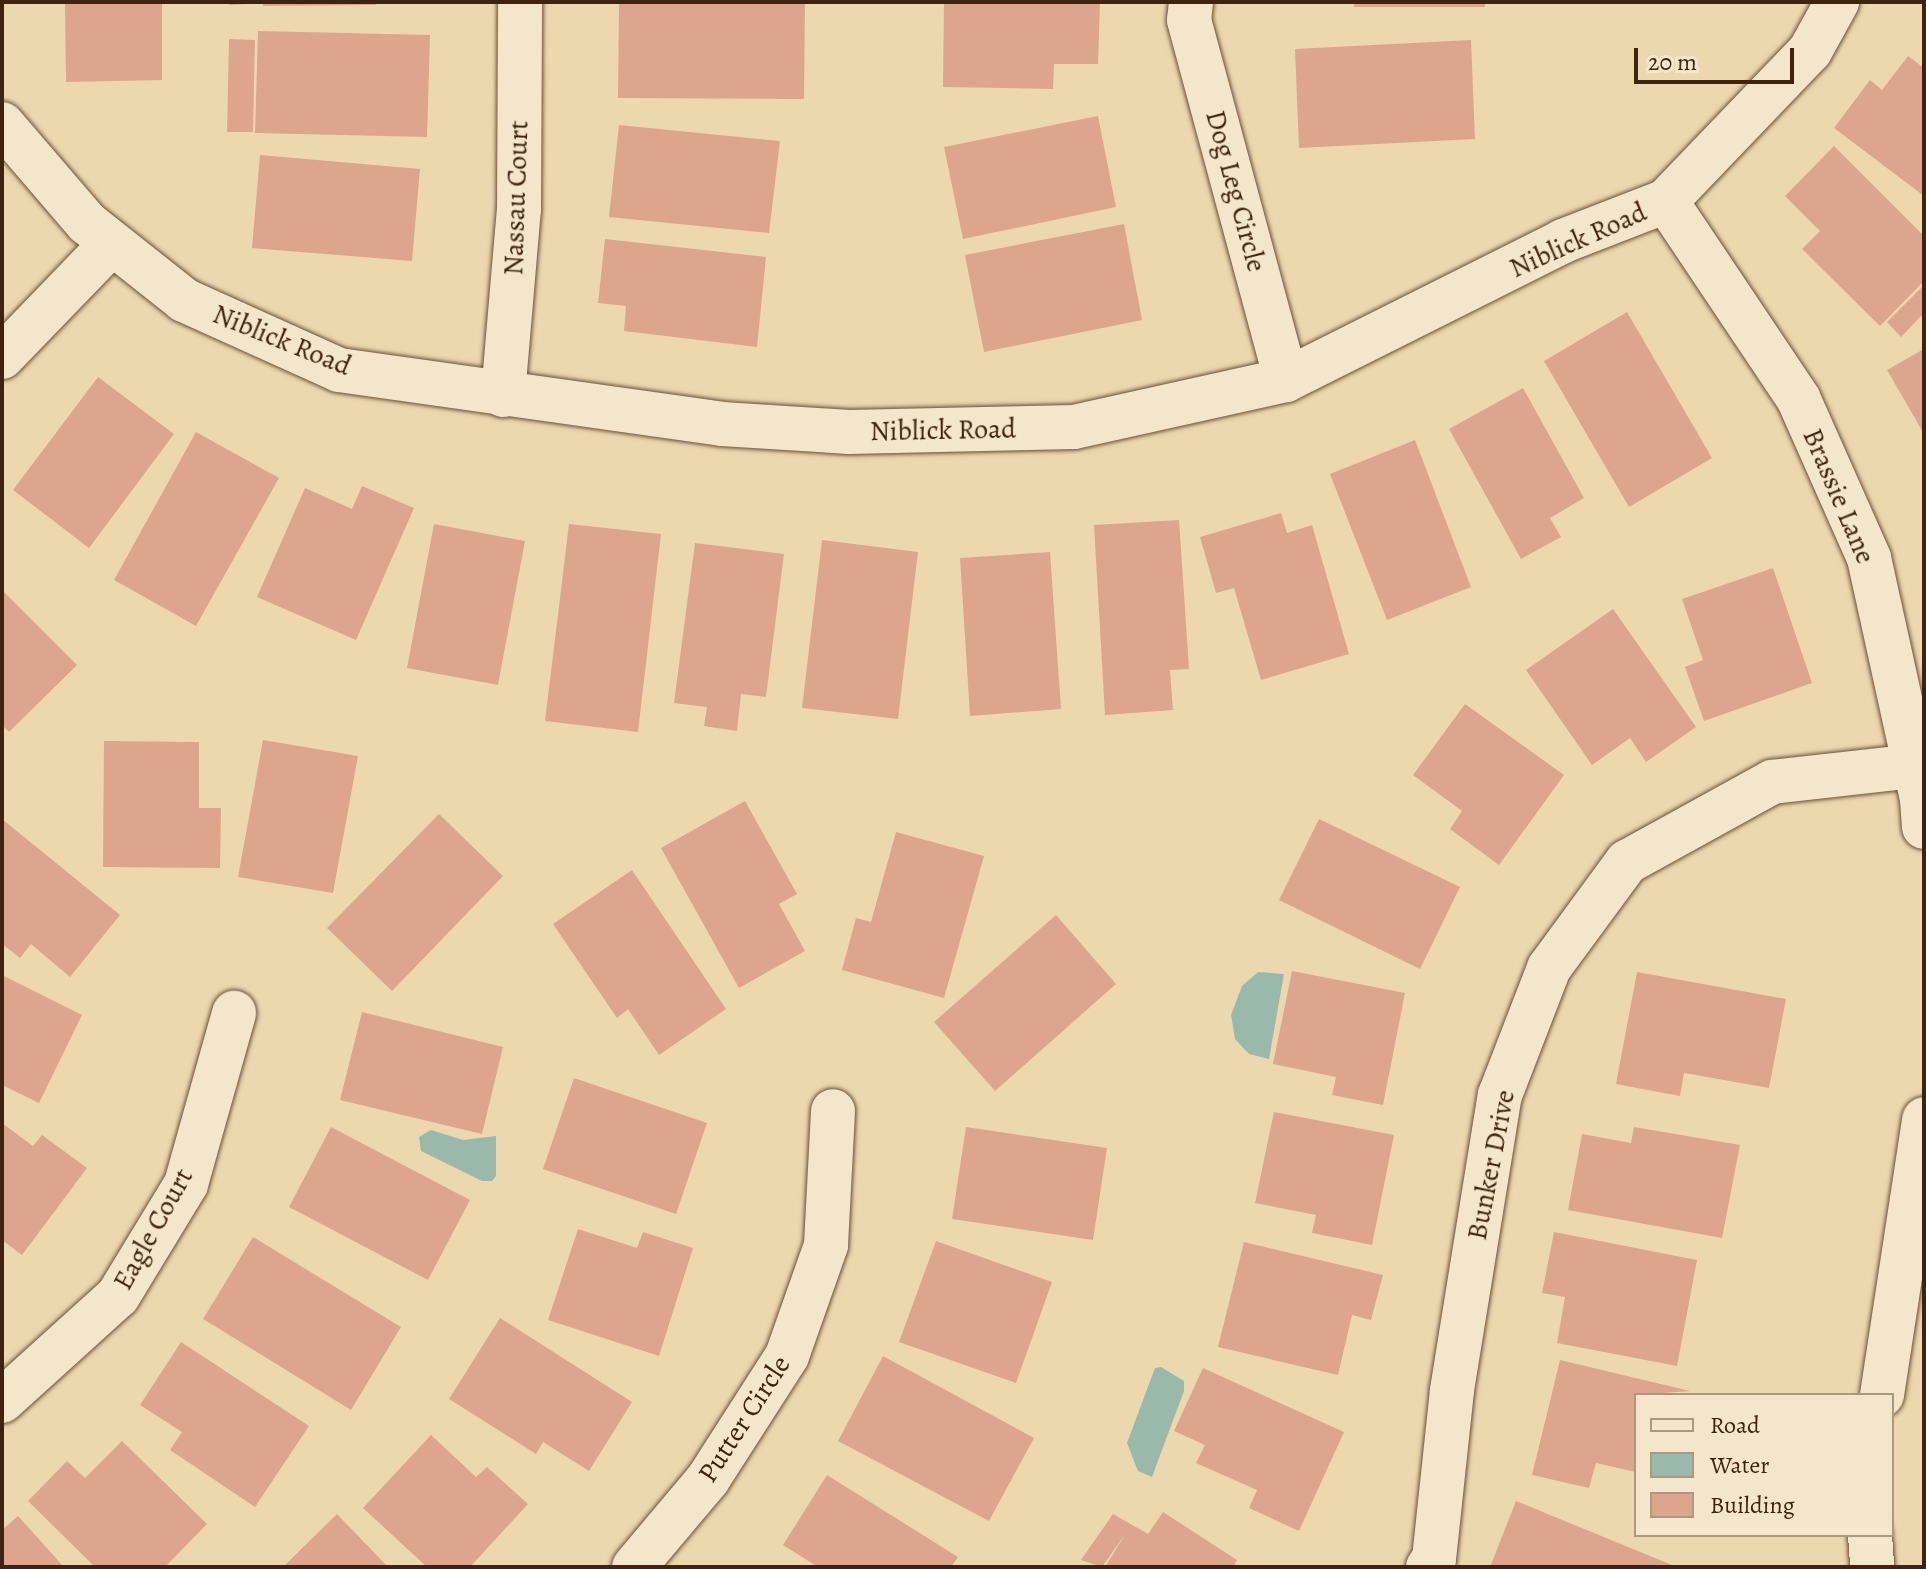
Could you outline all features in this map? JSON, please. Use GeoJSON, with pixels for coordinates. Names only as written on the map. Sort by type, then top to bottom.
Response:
{"type":"FeatureCollection","features":[{"type":"Feature","properties":{"kind":"street","name":"Nassau Court"},"geometry":{"type":"LineString","coordinates":[[503,395],[519,210],[520,2]]}},
{"type":"Feature","properties":{"kind":"street","name":"Dog Leg Circle"},"geometry":{"type":"LineString","coordinates":[[1191,2],[1189,20],[1286,380]]}},
{"type":"Feature","properties":{"kind":"street","name":"Niblick Road"},"geometry":{"type":"LineString","coordinates":[[2,124],[87,223],[184,300],[339,370],[722,424],[849,432],[1074,427],[1286,380],[1563,241],[1666,201],[1810,51],[1837,2]]}},
{"type":"Feature","properties":{"kind":"street","name":"Brassie Lane"},"geometry":{"type":"LineString","coordinates":[[1666,201],[1799,400],[1869,558],[1915,766],[1924,827]]}},
{"type":"Feature","properties":{"kind":"street"},"geometry":{"type":"LineString","coordinates":[[2,357],[112,243]]}},
{"type":"Feature","properties":{"kind":"street","name":"Bunker Drive"},"geometry":{"type":"LineString","coordinates":[[1428,1567],[1500,1095],[1549,968],[1627,862],[1746,796],[1772,782],[1915,766]]}},
{"type":"Feature","properties":{"kind":"street","name":"Eagle Court"},"geometry":{"type":"LineString","coordinates":[[2,1401],[118,1296],[186,1184],[234,1013]]}},
{"type":"Feature","properties":{"kind":"street","name":"Putter Circle"},"geometry":{"type":"LineString","coordinates":[[634,1567],[708,1479],[787,1356],[826,1245],[833,1111]]}},
{"type":"Feature","properties":{"kind":"street"},"geometry":{"type":"LineString","coordinates":[[1883,1393],[1914,1270],[1924,1119]]}},
{"type":"Feature","properties":{"kind":"street"},"geometry":{"type":"LineString","coordinates":[[1870,1537],[1872,1567]]}},
{"type":"Feature","properties":{"kind":"water"},"geometry":{"type":"Polygon","coordinates":[[[1258,972],[1284,974],[1269,1059],[1249,1054],[1235,1039],[1231,1015],[1242,986],[1258,972]]]}},
{"type":"Feature","properties":{"kind":"water"},"geometry":{"type":"Polygon","coordinates":[[[431,1130],[463,1140],[496,1136],[496,1176],[492,1181],[482,1181],[421,1151],[419,1137],[431,1130]]]}},
{"type":"Feature","properties":{"kind":"water"},"geometry":{"type":"Polygon","coordinates":[[[1161,1367],[1184,1381],[1184,1391],[1152,1477],[1138,1471],[1127,1443],[1155,1368],[1161,1367]]]}},
{"type":"Feature","properties":{"kind":"building"},"geometry":{"type":"Polygon","coordinates":[[[65,2],[162,2],[162,80],[66,82],[65,2]]]}},
{"type":"Feature","properties":{"kind":"building"},"geometry":{"type":"Polygon","coordinates":[[[229,2],[249,2],[249,4],[229,5],[229,2]]]}},
{"type":"Feature","properties":{"kind":"building"},"geometry":{"type":"Polygon","coordinates":[[[263,2],[376,2],[376,5],[263,6],[263,2]]]}},
{"type":"Feature","properties":{"kind":"building"},"geometry":{"type":"Polygon","coordinates":[[[619,2],[805,3],[804,99],[618,98],[619,2]]]}},
{"type":"Feature","properties":{"kind":"building"},"geometry":{"type":"Polygon","coordinates":[[[944,2],[1100,2],[1098,64],[1054,64],[1053,89],[943,87],[944,2]]]}},
{"type":"Feature","properties":{"kind":"building"},"geometry":{"type":"Polygon","coordinates":[[[1354,2],[1485,2],[1485,7],[1354,7],[1354,2]]]}},
{"type":"Feature","properties":{"kind":"building"},"geometry":{"type":"Polygon","coordinates":[[[258,31],[430,35],[427,137],[255,133],[258,31]]]}},
{"type":"Feature","properties":{"kind":"building"},"geometry":{"type":"Polygon","coordinates":[[[229,39],[255,40],[253,132],[227,132],[229,39]]]}},
{"type":"Feature","properties":{"kind":"building"},"geometry":{"type":"Polygon","coordinates":[[[1471,40],[1475,139],[1299,148],[1295,49],[1471,40]]]}},
{"type":"Feature","properties":{"kind":"building"},"geometry":{"type":"Polygon","coordinates":[[[1908,56],[1924,68],[1924,196],[1834,128],[1870,80],[1882,90],[1908,56]]]}},
{"type":"Feature","properties":{"kind":"building"},"geometry":{"type":"Polygon","coordinates":[[[1098,116],[1116,207],[963,239],[944,147],[1098,116]]]}},
{"type":"Feature","properties":{"kind":"building"},"geometry":{"type":"Polygon","coordinates":[[[619,125],[780,141],[769,233],[609,217],[619,125]]]}},
{"type":"Feature","properties":{"kind":"building"},"geometry":{"type":"Polygon","coordinates":[[[1834,146],[1924,236],[1924,281],[1880,326],[1802,249],[1820,231],[1785,196],[1834,146]]]}},
{"type":"Feature","properties":{"kind":"building"},"geometry":{"type":"Polygon","coordinates":[[[260,155],[420,169],[412,261],[252,248],[260,155]]]}},
{"type":"Feature","properties":{"kind":"building"},"geometry":{"type":"Polygon","coordinates":[[[1124,224],[1142,320],[984,352],[965,255],[1124,224]]]}},
{"type":"Feature","properties":{"kind":"building"},"geometry":{"type":"Polygon","coordinates":[[[605,239],[766,257],[757,347],[624,331],[626,306],[598,303],[605,239]]]}},
{"type":"Feature","properties":{"kind":"building"},"geometry":{"type":"Polygon","coordinates":[[[1924,285],[1924,313],[1901,337],[1887,322],[1924,285]]]}},
{"type":"Feature","properties":{"kind":"building"},"geometry":{"type":"Polygon","coordinates":[[[1627,312],[1712,458],[1629,507],[1544,361],[1627,312]]]}},
{"type":"Feature","properties":{"kind":"building"},"geometry":{"type":"Polygon","coordinates":[[[1924,349],[1924,434],[1887,370],[1924,349]]]}},
{"type":"Feature","properties":{"kind":"building"},"geometry":{"type":"Polygon","coordinates":[[[98,377],[174,434],[89,548],[13,490],[98,377]]]}},
{"type":"Feature","properties":{"kind":"building"},"geometry":{"type":"Polygon","coordinates":[[[1523,388],[1584,498],[1550,518],[1561,537],[1521,559],[1449,429],[1523,388]]]}},
{"type":"Feature","properties":{"kind":"building"},"geometry":{"type":"Polygon","coordinates":[[[196,432],[279,478],[196,626],[114,580],[196,432]]]}},
{"type":"Feature","properties":{"kind":"building"},"geometry":{"type":"Polygon","coordinates":[[[1415,440],[1471,587],[1387,620],[1330,474],[1415,440]]]}},
{"type":"Feature","properties":{"kind":"building"},"geometry":{"type":"Polygon","coordinates":[[[362,486],[414,508],[356,640],[257,597],[305,488],[352,509],[362,486]]]}},
{"type":"Feature","properties":{"kind":"building"},"geometry":{"type":"Polygon","coordinates":[[[1281,513],[1287,533],[1312,525],[1349,654],[1261,680],[1234,588],[1216,593],[1200,537],[1281,513]]]}},
{"type":"Feature","properties":{"kind":"building"},"geometry":{"type":"Polygon","coordinates":[[[1179,520],[1189,669],[1170,670],[1173,710],[1105,715],[1094,525],[1179,520]]]}},
{"type":"Feature","properties":{"kind":"building"},"geometry":{"type":"Polygon","coordinates":[[[434,524],[525,541],[498,685],[407,668],[434,524]]]}},
{"type":"Feature","properties":{"kind":"building"},"geometry":{"type":"Polygon","coordinates":[[[569,524],[661,534],[638,732],[545,721],[569,524]]]}},
{"type":"Feature","properties":{"kind":"building"},"geometry":{"type":"Polygon","coordinates":[[[822,540],[918,552],[898,719],[802,708],[822,540]]]}},
{"type":"Feature","properties":{"kind":"building"},"geometry":{"type":"Polygon","coordinates":[[[695,543],[784,554],[766,697],[741,694],[737,731],[704,726],[707,707],[674,703],[695,543]]]}},
{"type":"Feature","properties":{"kind":"building"},"geometry":{"type":"Polygon","coordinates":[[[1050,552],[1061,709],[970,716],[960,558],[1050,552]]]}},
{"type":"Feature","properties":{"kind":"building"},"geometry":{"type":"Polygon","coordinates":[[[1773,568],[1812,683],[1704,721],[1685,667],[1703,660],[1682,599],[1773,568]]]}},
{"type":"Feature","properties":{"kind":"building"},"geometry":{"type":"Polygon","coordinates":[[[2,590],[77,665],[9,732],[2,725],[2,590]]]}},
{"type":"Feature","properties":{"kind":"building"},"geometry":{"type":"Polygon","coordinates":[[[1613,609],[1696,727],[1646,762],[1630,738],[1592,765],[1526,670],[1613,609]]]}},
{"type":"Feature","properties":{"kind":"building"},"geometry":{"type":"Polygon","coordinates":[[[1465,704],[1564,775],[1499,865],[1450,829],[1462,811],[1413,775],[1465,704]]]}},
{"type":"Feature","properties":{"kind":"building"},"geometry":{"type":"Polygon","coordinates":[[[263,740],[358,756],[333,893],[238,877],[263,740]]]}},
{"type":"Feature","properties":{"kind":"building"},"geometry":{"type":"Polygon","coordinates":[[[104,741],[199,742],[199,808],[221,808],[220,868],[103,867],[104,741]]]}},
{"type":"Feature","properties":{"kind":"building"},"geometry":{"type":"Polygon","coordinates":[[[745,801],[797,894],[779,904],[805,951],[739,988],[661,848],[745,801]]]}},
{"type":"Feature","properties":{"kind":"building"},"geometry":{"type":"Polygon","coordinates":[[[439,814],[503,876],[392,991],[327,928],[439,814]]]}},
{"type":"Feature","properties":{"kind":"building"},"geometry":{"type":"Polygon","coordinates":[[[2,819],[120,915],[70,977],[31,944],[20,958],[2,944],[2,819]]]}},
{"type":"Feature","properties":{"kind":"building"},"geometry":{"type":"Polygon","coordinates":[[[1319,819],[1460,887],[1420,969],[1279,900],[1319,819]]]}},
{"type":"Feature","properties":{"kind":"building"},"geometry":{"type":"Polygon","coordinates":[[[896,832],[984,856],[944,998],[842,970],[856,918],[871,922],[896,832]]]}},
{"type":"Feature","properties":{"kind":"building"},"geometry":{"type":"Polygon","coordinates":[[[632,870],[726,1009],[659,1055],[628,1009],[617,1018],[553,924],[632,870]]]}},
{"type":"Feature","properties":{"kind":"building"},"geometry":{"type":"Polygon","coordinates":[[[1056,915],[1116,984],[995,1091],[934,1022],[1056,915]]]}},
{"type":"Feature","properties":{"kind":"building"},"geometry":{"type":"Polygon","coordinates":[[[1292,971],[1405,993],[1383,1105],[1332,1095],[1336,1077],[1273,1064],[1292,971]]]}},
{"type":"Feature","properties":{"kind":"building"},"geometry":{"type":"Polygon","coordinates":[[[1637,972],[1786,999],[1769,1088],[1684,1073],[1680,1096],[1616,1084],[1637,972]]]}},
{"type":"Feature","properties":{"kind":"building"},"geometry":{"type":"Polygon","coordinates":[[[2,975],[82,1015],[39,1103],[2,1085],[2,975]]]}},
{"type":"Feature","properties":{"kind":"building"},"geometry":{"type":"Polygon","coordinates":[[[362,1012],[503,1047],[482,1134],[340,1100],[362,1012]]]}},
{"type":"Feature","properties":{"kind":"building"},"geometry":{"type":"Polygon","coordinates":[[[574,1078],[707,1123],[676,1214],[543,1169],[574,1078]]]}},
{"type":"Feature","properties":{"kind":"building"},"geometry":{"type":"Polygon","coordinates":[[[1274,1112],[1394,1135],[1372,1245],[1312,1233],[1316,1215],[1255,1203],[1274,1112]]]}},
{"type":"Feature","properties":{"kind":"building"},"geometry":{"type":"Polygon","coordinates":[[[2,1123],[33,1146],[42,1135],[87,1168],[22,1255],[2,1240],[2,1123]]]}},
{"type":"Feature","properties":{"kind":"building"},"geometry":{"type":"Polygon","coordinates":[[[331,1127],[470,1200],[428,1280],[289,1207],[331,1127]]]}},
{"type":"Feature","properties":{"kind":"building"},"geometry":{"type":"Polygon","coordinates":[[[966,1127],[1107,1148],[1093,1240],[952,1219],[966,1127]]]}},
{"type":"Feature","properties":{"kind":"building"},"geometry":{"type":"Polygon","coordinates":[[[1634,1127],[1740,1145],[1722,1238],[1568,1210],[1582,1134],[1631,1143],[1634,1127]]]}},
{"type":"Feature","properties":{"kind":"building"},"geometry":{"type":"Polygon","coordinates":[[[578,1229],[637,1248],[643,1232],[693,1248],[659,1356],[548,1320],[578,1229]]]}},
{"type":"Feature","properties":{"kind":"building"},"geometry":{"type":"Polygon","coordinates":[[[1554,1232],[1697,1260],[1677,1366],[1557,1343],[1565,1297],[1542,1293],[1554,1232]]]}},
{"type":"Feature","properties":{"kind":"building"},"geometry":{"type":"Polygon","coordinates":[[[253,1237],[401,1327],[351,1410],[203,1319],[253,1237]]]}},
{"type":"Feature","properties":{"kind":"building"},"geometry":{"type":"Polygon","coordinates":[[[936,1241],[1052,1282],[1016,1383],[899,1342],[936,1241]]]}},
{"type":"Feature","properties":{"kind":"building"},"geometry":{"type":"Polygon","coordinates":[[[1244,1242],[1383,1275],[1371,1320],[1352,1315],[1338,1375],[1218,1347],[1244,1242]]]}},
{"type":"Feature","properties":{"kind":"building"},"geometry":{"type":"Polygon","coordinates":[[[500,1318],[632,1402],[589,1471],[543,1442],[536,1454],[449,1399],[500,1318]]]}},
{"type":"Feature","properties":{"kind":"building"},"geometry":{"type":"Polygon","coordinates":[[[181,1342],[309,1426],[255,1507],[170,1450],[182,1432],[140,1405],[181,1342]]]}},
{"type":"Feature","properties":{"kind":"building"},"geometry":{"type":"Polygon","coordinates":[[[883,1356],[1034,1438],[989,1521],[838,1441],[883,1356]]]}},
{"type":"Feature","properties":{"kind":"building"},"geometry":{"type":"Polygon","coordinates":[[[1560,1360],[1690,1391],[1634,1393],[1634,1472],[1596,1463],[1589,1488],[1532,1475],[1560,1360]]]}},
{"type":"Feature","properties":{"kind":"building"},"geometry":{"type":"Polygon","coordinates":[[[1203,1368],[1344,1432],[1299,1531],[1249,1508],[1257,1490],[1196,1463],[1205,1445],[1174,1431],[1203,1368]]]}},
{"type":"Feature","properties":{"kind":"building"},"geometry":{"type":"Polygon","coordinates":[[[431,1435],[476,1477],[487,1467],[528,1504],[470,1567],[427,1567],[363,1508],[431,1435]]]}},
{"type":"Feature","properties":{"kind":"building"},"geometry":{"type":"Polygon","coordinates":[[[122,1441],[207,1524],[165,1567],[95,1567],[28,1501],[67,1461],[85,1478],[122,1441]]]}},
{"type":"Feature","properties":{"kind":"building"},"geometry":{"type":"Polygon","coordinates":[[[827,1475],[958,1557],[951,1567],[818,1567],[783,1545],[827,1475]]]}},
{"type":"Feature","properties":{"kind":"building"},"geometry":{"type":"Polygon","coordinates":[[[1516,1501],[1677,1567],[1490,1567],[1516,1501]]]}},
{"type":"Feature","properties":{"kind":"building"},"geometry":{"type":"Polygon","coordinates":[[[1163,1512],[1237,1560],[1233,1567],[1105,1567],[1126,1533],[1102,1567],[1081,1560],[1113,1514],[1148,1534],[1163,1512]]]}},
{"type":"Feature","properties":{"kind":"building"},"geometry":{"type":"Polygon","coordinates":[[[337,1514],[388,1567],[283,1567],[337,1514]]]}},
{"type":"Feature","properties":{"kind":"building"},"geometry":{"type":"Polygon","coordinates":[[[18,1516],[64,1567],[2,1567],[2,1530],[18,1516]]]}}]}
